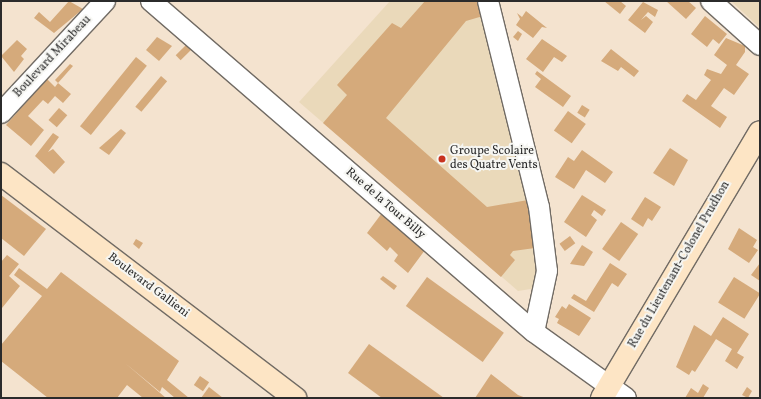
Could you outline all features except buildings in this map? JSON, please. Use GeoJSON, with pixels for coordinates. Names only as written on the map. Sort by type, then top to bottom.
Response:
{"type":"FeatureCollection","features":[{"type":"Feature","properties":{"kind":"main road","name":"Rue du Lieutenant-Colonel Prudhon"},"geometry":{"type":"LineString","coordinates":[[612,394],[760,132]]}},
{"type":"Feature","properties":{"kind":"main road","name":"Boulevard Gallieni"},"geometry":{"type":"LineString","coordinates":[[1,174],[295,398]]}},
{"type":"Feature","properties":{"kind":"street","name":"Boulevard Mirabeau"},"geometry":{"type":"LineString","coordinates":[[1,113],[105,1]]}},
{"type":"Feature","properties":{"kind":"street","name":"Rue de la Tour Billy"},"geometry":{"type":"LineString","coordinates":[[151,1],[534,332],[612,394]]}},
{"type":"Feature","properties":{"kind":"street"},"geometry":{"type":"LineString","coordinates":[[488,1],[539,208],[547,271],[534,332]]}},
{"type":"Feature","properties":{"kind":"street"},"geometry":{"type":"LineString","coordinates":[[711,1],[760,45]]}},
{"type":"Feature","properties":{"kind":"shaded area","name":"Groupe Scolaire des Quatre Vents"},"geometry":{"type":"Polygon","coordinates":[[[390,1],[479,1],[529,194],[538,248],[537,288],[518,291],[299,102],[390,1]]]}},
{"type":"Feature","properties":{"kind":"shaded area"},"geometry":{"type":"Polygon","coordinates":[[[731,1],[760,1],[760,28],[731,1]]]}},
{"type":"Feature","properties":{"kind":"place","name":"Groupe Scolaire des Quatre Vents"},"geometry":{"type":"Point","coordinates":[442,159]}}]}
